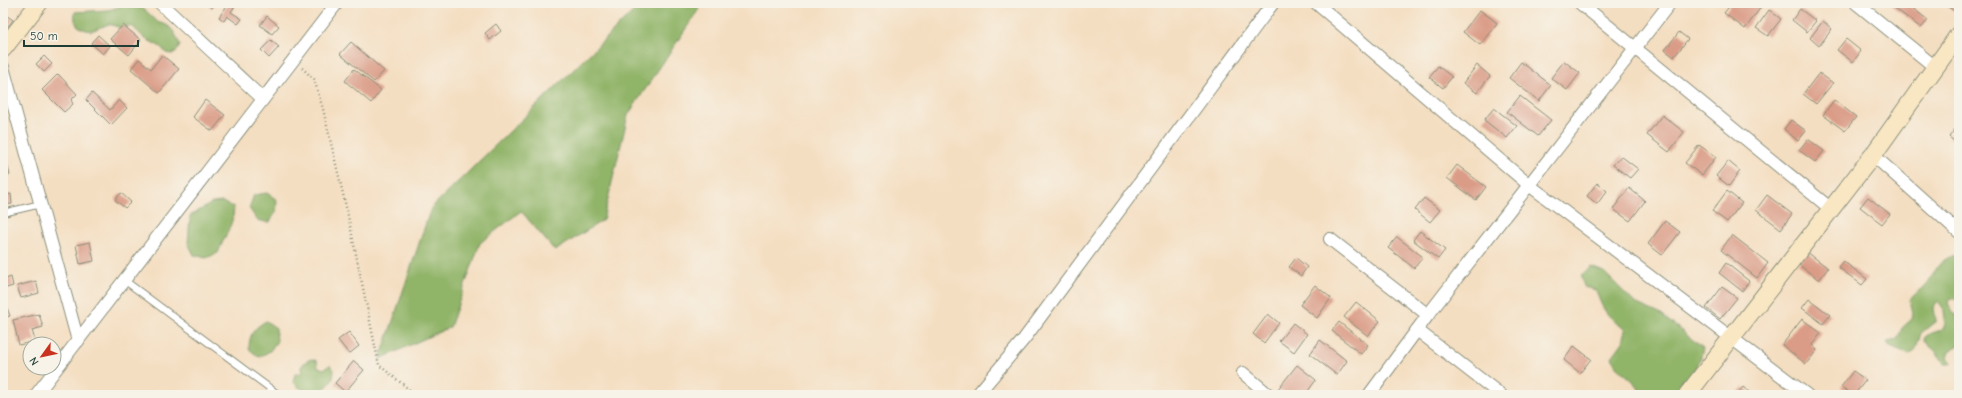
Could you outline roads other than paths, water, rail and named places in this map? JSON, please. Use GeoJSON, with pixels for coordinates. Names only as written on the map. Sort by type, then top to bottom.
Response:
{"type":"FeatureCollection","features":[{"type":"Feature","properties":{"kind":"street"},"geometry":{"type":"LineString","coordinates":[[3,49],[40,3]]}},
{"type":"Feature","properties":{"kind":"street"},"geometry":{"type":"LineString","coordinates":[[160,3],[263,99]]}},
{"type":"Feature","properties":{"kind":"street"},"geometry":{"type":"LineString","coordinates":[[36,395],[337,3]]}},
{"type":"Feature","properties":{"kind":"street"},"geometry":{"type":"LineString","coordinates":[[978,395],[1024,339],[1273,3]]}},
{"type":"Feature","properties":{"kind":"street"},"geometry":{"type":"LineString","coordinates":[[1316,3],[1529,185],[1807,395]]}},
{"type":"Feature","properties":{"kind":"street"},"geometry":{"type":"LineString","coordinates":[[1580,3],[1831,209]]}},
{"type":"Feature","properties":{"kind":"street"},"geometry":{"type":"LineString","coordinates":[[1369,395],[1428,315],[1670,3]]}},
{"type":"Feature","properties":{"kind":"street"},"geometry":{"type":"LineString","coordinates":[[1856,3],[1935,68]]}},
{"type":"Feature","properties":{"kind":"street"},"geometry":{"type":"LineString","coordinates":[[1687,395],[1873,155],[1959,34]]}},
{"type":"Feature","properties":{"kind":"street"},"geometry":{"type":"LineString","coordinates":[[3,67],[78,340]]}},
{"type":"Feature","properties":{"kind":"street"},"geometry":{"type":"LineString","coordinates":[[1873,155],[1959,232]]}},
{"type":"Feature","properties":{"kind":"street"},"geometry":{"type":"LineString","coordinates":[[1330,239],[1428,315]]}},
{"type":"Feature","properties":{"kind":"street"},"geometry":{"type":"LineString","coordinates":[[1417,330],[1501,395]]}},
{"type":"Feature","properties":{"kind":"street"},"geometry":{"type":"LineString","coordinates":[[1243,373],[1269,395]]}},
{"type":"Feature","properties":{"kind":"lane"},"geometry":{"type":"LineString","coordinates":[[3,213],[40,204]]}},
{"type":"Feature","properties":{"kind":"lane"},"geometry":{"type":"LineString","coordinates":[[124,280],[279,395]]}}]}
